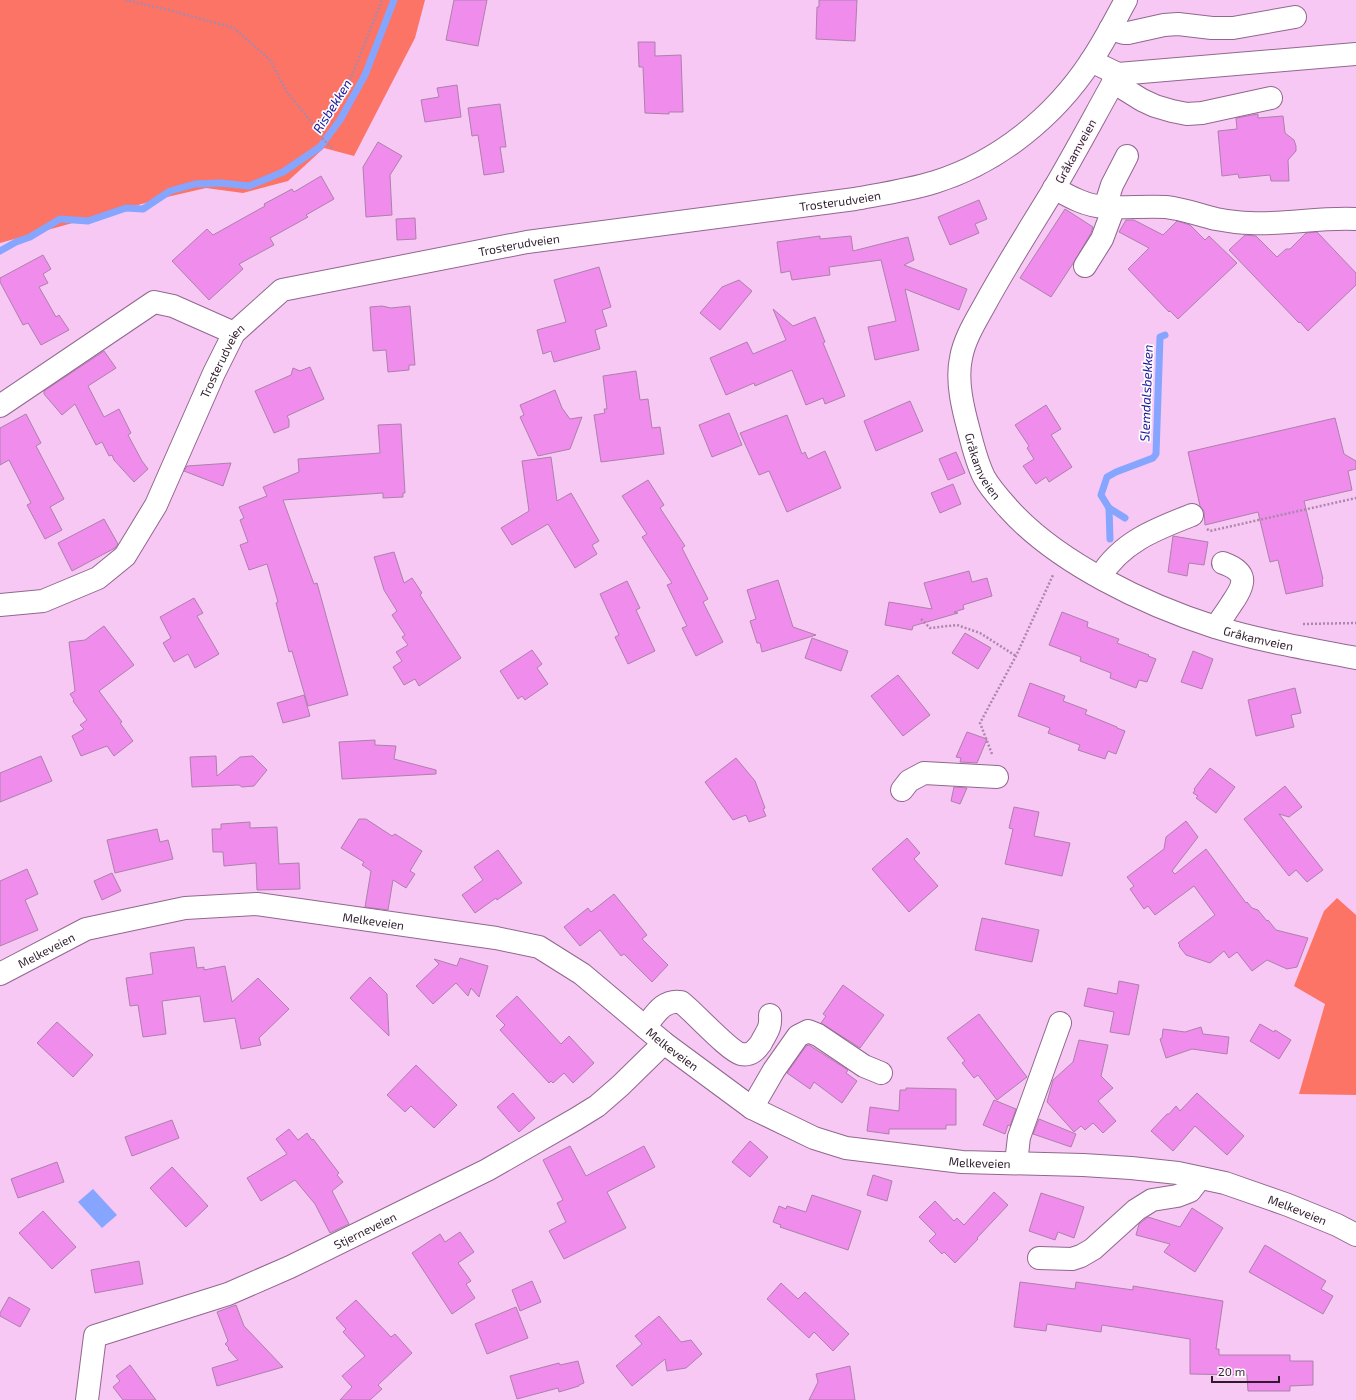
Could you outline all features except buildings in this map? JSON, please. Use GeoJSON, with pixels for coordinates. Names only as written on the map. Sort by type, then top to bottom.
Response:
{"type":"FeatureCollection","features":[{"type":"Feature","properties":{"kind":"street","name":"Trosterudveien"},"geometry":{"type":"LineString","coordinates":[[0,605],[43,601],[98,578],[125,556],[156,505],[214,373],[234,333],[282,290],[526,242],[855,199],[902,191],[935,182],[962,172],[990,157],[1013,142],[1041,120],[1070,90],[1092,61],[1126,0]]}},
{"type":"Feature","properties":{"kind":"street"},"geometry":{"type":"LineString","coordinates":[[1110,28],[1128,33],[1164,25],[1178,24],[1212,28],[1233,28],[1295,16]]}},
{"type":"Feature","properties":{"kind":"street"},"geometry":{"type":"LineString","coordinates":[[1115,78],[1356,54]]}},
{"type":"Feature","properties":{"kind":"street"},"geometry":{"type":"LineString","coordinates":[[1092,61],[1142,100],[1172,112],[1187,114],[1202,113],[1271,98]]}},
{"type":"Feature","properties":{"kind":"street","name":"Gråkamveien"},"geometry":{"type":"LineString","coordinates":[[1115,78],[1054,188],[1000,276],[976,320],[961,357],[961,392],[966,420],[974,451],[984,477],[1000,499],[1020,521],[1042,540],[1100,577],[1144,599],[1216,627],[1270,641],[1356,658]]}},
{"type":"Feature","properties":{"kind":"street"},"geometry":{"type":"LineString","coordinates":[[1085,266],[1102,239],[1112,185],[1127,156]]}},
{"type":"Feature","properties":{"kind":"street"},"geometry":{"type":"LineString","coordinates":[[1054,188],[1077,200],[1109,207],[1178,208],[1216,219],[1249,223],[1356,219]]}},
{"type":"Feature","properties":{"kind":"street"},"geometry":{"type":"LineString","coordinates":[[0,406],[154,302],[173,306],[234,333]]}},
{"type":"Feature","properties":{"kind":"street"},"geometry":{"type":"LineString","coordinates":[[1100,577],[1114,558],[1142,537],[1189,516]]}},
{"type":"Feature","properties":{"kind":"street"},"geometry":{"type":"LineString","coordinates":[[1216,627],[1237,597],[1243,585],[1242,576],[1238,570],[1223,563]]}},
{"type":"Feature","properties":{"kind":"street"},"geometry":{"type":"LineString","coordinates":[[902,790],[909,781],[924,773],[997,777]]}},
{"type":"Feature","properties":{"kind":"street","name":"Melkeveien"},"geometry":{"type":"LineString","coordinates":[[0,974],[86,929],[185,908],[257,904],[496,938],[539,947],[582,974],[664,1043],[752,1108],[814,1138],[846,1148],[962,1162],[1083,1165],[1178,1173],[1225,1183],[1288,1205],[1337,1225],[1356,1235]]}},
{"type":"Feature","properties":{"kind":"street"},"geometry":{"type":"LineString","coordinates":[[645,1027],[662,1006],[669,1002],[681,1002],[731,1049],[743,1054],[749,1054],[756,1050],[771,1025],[770,1015]]}},
{"type":"Feature","properties":{"kind":"street"},"geometry":{"type":"LineString","coordinates":[[1016,1163],[1019,1137],[1060,1023]]}},
{"type":"Feature","properties":{"kind":"street"},"geometry":{"type":"LineString","coordinates":[[752,1108],[774,1070],[798,1036],[808,1031],[818,1035],[864,1066],[881,1073]]}},
{"type":"Feature","properties":{"kind":"street","name":"Stjerneveien"},"geometry":{"type":"LineString","coordinates":[[87,1400],[94,1336],[228,1294],[290,1267],[487,1170],[597,1106],[664,1043]]}},
{"type":"Feature","properties":{"kind":"street"},"geometry":{"type":"LineString","coordinates":[[1039,1258],[1072,1258],[1081,1256],[1093,1249],[1136,1210],[1152,1200],[1177,1196],[1190,1191],[1200,1178]]}},
{"type":"Feature","properties":{"kind":"path"},"geometry":{"type":"LineString","coordinates":[[125,0],[169,10],[234,28],[270,60],[287,92],[332,148]]}},
{"type":"Feature","properties":{"kind":"path"},"geometry":{"type":"LineString","coordinates":[[321,135],[324,125],[349,82],[382,0]]}},
{"type":"Feature","properties":{"kind":"path"},"geometry":{"type":"LineString","coordinates":[[1189,516],[1210,531],[1356,498]]}},
{"type":"Feature","properties":{"kind":"path"},"geometry":{"type":"LineString","coordinates":[[997,777],[994,758],[980,723],[1016,656],[1063,554]]}},
{"type":"Feature","properties":{"kind":"path"},"geometry":{"type":"LineString","coordinates":[[921,619],[930,628],[957,625],[980,633],[1016,656]]}},
{"type":"Feature","properties":{"kind":"shaded area"},"geometry":{"type":"Polygon","coordinates":[[[0,0],[425,0],[415,38],[354,156],[324,148],[288,181],[243,193],[206,188],[167,197],[0,243],[0,0]]]}},
{"type":"Feature","properties":{"kind":"shaded area"},"geometry":{"type":"Polygon","coordinates":[[[1337,898],[1356,915],[1356,1095],[1299,1094],[1325,1004],[1294,986],[1324,911],[1337,898]]]}},
{"type":"Feature","properties":{"kind":"water"},"geometry":{"type":"Polygon","coordinates":[[[93,1189],[117,1215],[102,1228],[78,1202],[93,1189]]]}},
{"type":"Feature","properties":{"kind":"waterway","name":"Risbekken"},"geometry":{"type":"LineString","coordinates":[[0,251],[16,242],[30,237],[60,219],[88,221],[126,208],[143,209],[170,191],[195,184],[221,183],[249,186],[283,172],[320,147],[340,120],[365,75],[394,0]]}},
{"type":"Feature","properties":{"kind":"waterway","name":"Slemdalsbekken"},"geometry":{"type":"LineString","coordinates":[[1110,539],[1109,508],[1101,495],[1107,477],[1153,458],[1156,454],[1160,337],[1165,335]]}},
{"type":"Feature","properties":{"kind":"waterway"},"geometry":{"type":"LineString","coordinates":[[1109,508],[1125,518]]}}]}
